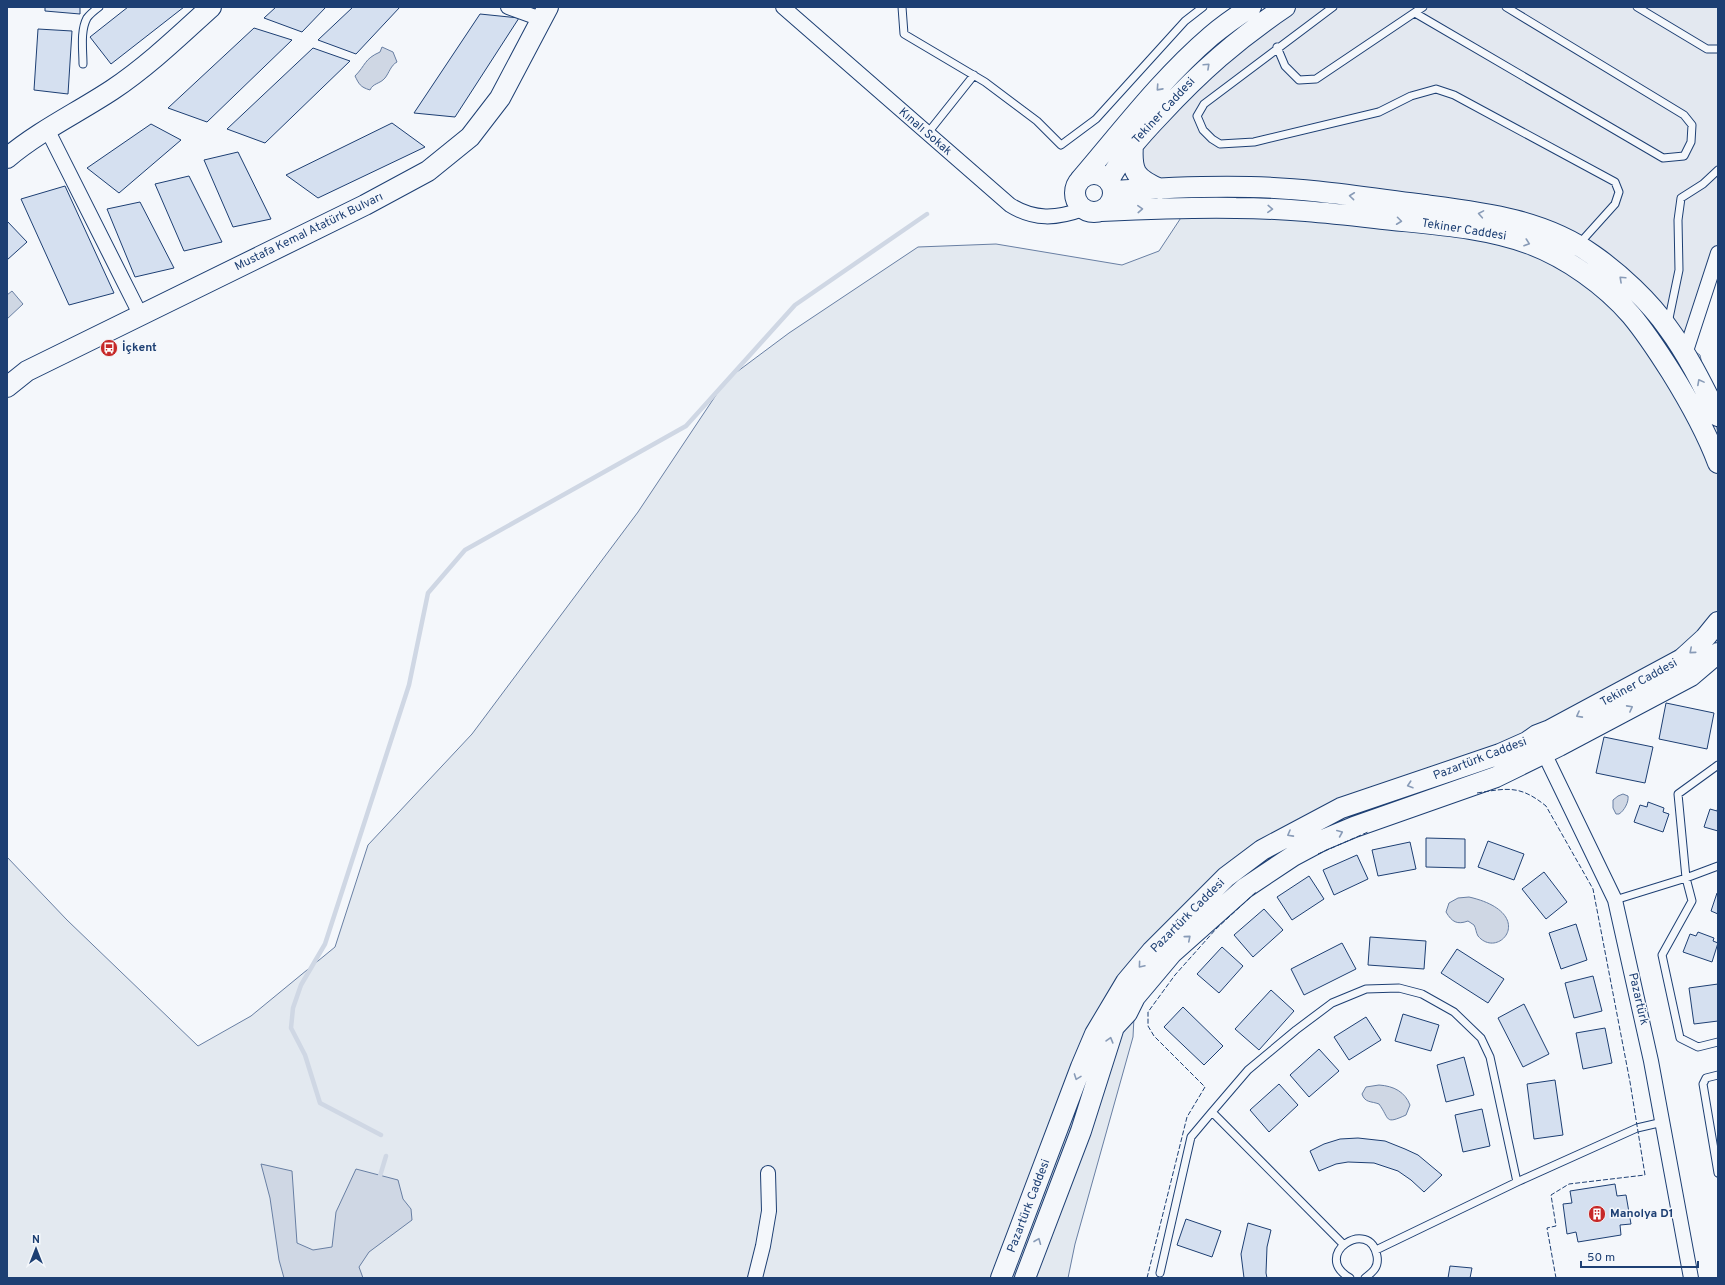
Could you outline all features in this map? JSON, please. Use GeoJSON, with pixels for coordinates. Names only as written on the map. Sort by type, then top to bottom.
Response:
{"type":"FeatureCollection","features":[{"type":"Feature","properties":{"kind":"street"},"geometry":{"type":"LineString","coordinates":[[7,158],[32,138],[69,117],[120,84],[172,42],[211,7]]}},
{"type":"Feature","properties":{"kind":"street"},"geometry":{"type":"LineString","coordinates":[[508,7],[545,13]]}},
{"type":"Feature","properties":{"kind":"street","name":"Kınalı Sokak"},"geometry":{"type":"LineString","coordinates":[[783,7],[926,134],[1010,205],[1031,216],[1042,217],[1092,210]]}},
{"type":"Feature","properties":{"kind":"street","name":"Tekiner Caddesi"},"geometry":{"type":"LineString","coordinates":[[1080,180],[1146,102],[1190,56],[1212,35],[1251,7]]}},
{"type":"Feature","properties":{"kind":"street","name":"Tekiner Caddesi"},"geometry":{"type":"LineString","coordinates":[[1092,210],[1111,204],[1111,186],[1118,163],[1133,144],[1189,83],[1219,55],[1285,7]]}},
{"type":"Feature","properties":{"kind":"street","name":"Mustafa Kemal Atatürk Bulvarı"},"geometry":{"type":"LineString","coordinates":[[7,387],[27,370],[364,205],[428,171],[470,137],[500,98],[545,13]]}},
{"type":"Feature","properties":{"kind":"street"},"geometry":{"type":"LineString","coordinates":[[47,129],[140,314]]}},
{"type":"Feature","properties":{"kind":"street"},"geometry":{"type":"LineString","coordinates":[[1133,144],[1133,163],[1136,174],[1144,182],[1160,189]]}},
{"type":"Feature","properties":{"kind":"street","name":"Tekiner Caddesi"},"geometry":{"type":"LineString","coordinates":[[1080,180],[1085,176],[1098,174],[1111,186],[1160,189],[1250,187],[1293,190],[1464,211],[1517,220],[1543,228],[1593,254],[1616,273],[1642,298],[1668,327],[1685,354],[1718,416]]}},
{"type":"Feature","properties":{"kind":"street"},"geometry":{"type":"LineString","coordinates":[[1080,180],[1075,192],[1078,204],[1092,210]]}},
{"type":"Feature","properties":{"kind":"street","name":"Tekiner Caddesi"},"geometry":{"type":"LineString","coordinates":[[1092,210],[1181,208],[1280,209],[1331,213],[1446,226],[1513,238],[1532,244],[1590,278],[1630,314],[1646,334],[1674,376],[1698,417],[1718,463]]}},
{"type":"Feature","properties":{"kind":"street"},"geometry":{"type":"LineString","coordinates":[[1674,376],[1685,354],[1718,253]]}},
{"type":"Feature","properties":{"kind":"street","name":"Tekiner Caddesi"},"geometry":{"type":"LineString","coordinates":[[1548,741],[1682,659],[1705,638],[1718,622]]}},
{"type":"Feature","properties":{"kind":"street","name":"Tekiner Caddesi"},"geometry":{"type":"LineString","coordinates":[[1548,741],[1691,676],[1718,653]]}},
{"type":"Feature","properties":{"kind":"street","name":"Pazartürk"},"geometry":{"type":"LineString","coordinates":[[1548,741],[1615,900],[1651,1061],[1691,1278]]}},
{"type":"Feature","properties":{"kind":"street","name":"Pazartürk Caddesi"},"geometry":{"type":"LineString","coordinates":[[1001,1278],[1095,1034],[1126,982],[1152,951],[1185,917],[1226,877],[1262,850],[1341,808],[1500,754],[1527,742],[1548,741]]}},
{"type":"Feature","properties":{"kind":"street","name":"Pazartürk Caddesi"},"geometry":{"type":"LineString","coordinates":[[1025,1278],[1081,1131],[1114,1027],[1126,1013],[1135,997],[1172,953],[1245,888],[1287,860],[1323,840],[1354,827],[1496,777],[1548,741]]}},
{"type":"Feature","properties":{"kind":"street"},"geometry":{"type":"LineString","coordinates":[[755,1278],[763,1246],[768,1211],[768,1173]]}},
{"type":"Feature","properties":{"kind":"lane"},"geometry":{"type":"LineString","coordinates":[[83,64],[83,33],[86,22],[88,17],[99,7]]}},
{"type":"Feature","properties":{"kind":"lane"},"geometry":{"type":"LineString","coordinates":[[902,7],[904,34],[974,75],[1037,121],[1061,145],[1096,119],[1185,20],[1203,7]]}},
{"type":"Feature","properties":{"kind":"lane"},"geometry":{"type":"LineString","coordinates":[[1333,7],[1277,47],[1204,104],[1197,116],[1203,130],[1212,139],[1220,144],[1254,142],[1379,112],[1411,96],[1436,89],[1454,95],[1615,182],[1619,192],[1615,204],[1578,246]]}},
{"type":"Feature","properties":{"kind":"lane"},"geometry":{"type":"LineString","coordinates":[[1277,47],[1285,66],[1299,80],[1316,79],[1423,7]]}},
{"type":"Feature","properties":{"kind":"lane"},"geometry":{"type":"LineString","coordinates":[[1415,13],[1663,158],[1684,156],[1691,142],[1692,125],[1684,115],[1506,7]]}},
{"type":"Feature","properties":{"kind":"lane"},"geometry":{"type":"LineString","coordinates":[[1637,7],[1707,49],[1718,49]]}},
{"type":"Feature","properties":{"kind":"lane"},"geometry":{"type":"LineString","coordinates":[[926,134],[974,75]]}},
{"type":"Feature","properties":{"kind":"lane"},"geometry":{"type":"LineString","coordinates":[[1668,327],[1679,270],[1678,220],[1681,198],[1703,184],[1718,170]]}},
{"type":"Feature","properties":{"kind":"lane"},"geometry":{"type":"LineString","coordinates":[[1718,765],[1678,794],[1686,878],[1692,901],[1662,955],[1680,1038],[1698,1047],[1718,1042]]}},
{"type":"Feature","properties":{"kind":"lane"},"geometry":{"type":"LineString","coordinates":[[1615,900],[1686,878],[1718,866]]}},
{"type":"Feature","properties":{"kind":"lane"},"geometry":{"type":"LineString","coordinates":[[1160,1273],[1191,1137],[1248,1070],[1332,1003],[1366,989],[1399,988],[1422,994],[1454,1012],[1481,1038],[1490,1057],[1517,1182]]}},
{"type":"Feature","properties":{"kind":"lane"},"geometry":{"type":"LineString","coordinates":[[1718,1075],[1706,1078],[1703,1084],[1718,1173]]}},
{"type":"Feature","properties":{"kind":"lane"},"geometry":{"type":"LineString","coordinates":[[1212,1112],[1343,1244]]}},
{"type":"Feature","properties":{"kind":"lane"},"geometry":{"type":"LineString","coordinates":[[1376,1250],[1517,1182],[1637,1128],[1663,1122]]}},
{"type":"Feature","properties":{"kind":"lane"},"geometry":{"type":"LineString","coordinates":[[1350,1278],[1343,1274],[1337,1264],[1337,1253],[1343,1244],[1355,1238],[1367,1241],[1376,1250],[1378,1261],[1374,1272],[1364,1278]]}},
{"type":"Feature","properties":{"kind":"shaded area"},"geometry":{"type":"Polygon","coordinates":[[[1285,7],[1718,7],[1718,253],[1685,354],[1593,254],[1464,211],[1160,189],[1132,154],[1189,83],[1285,7]]]}},
{"type":"Feature","properties":{"kind":"shaded area"},"geometry":{"type":"Polygon","coordinates":[[[382,47],[393,52],[397,62],[385,78],[373,86],[370,90],[364,88],[360,85],[355,76],[371,57],[380,52],[382,47]]]}},
{"type":"Feature","properties":{"kind":"shaded area"},"geometry":{"type":"Polygon","coordinates":[[[1194,198],[1392,210],[1507,224],[1700,355],[1718,433],[1718,618],[1712,626],[1631,680],[1517,747],[1353,816],[1220,895],[1135,997],[1133,1037],[1075,1244],[1068,1278],[7,1278],[7,857],[67,920],[198,1046],[251,1016],[335,947],[368,845],[472,734],[638,512],[726,380],[789,333],[918,247],[996,244],[1122,265],[1159,251],[1194,198]]]}},
{"type":"Feature","properties":{"kind":"shaded area"},"geometry":{"type":"Polygon","coordinates":[[[12,291],[23,304],[7,319],[7,295],[12,291]]]}},
{"type":"Feature","properties":{"kind":"shaded area"},"geometry":{"type":"Polygon","coordinates":[[[1623,794],[1628,796],[1627,804],[1621,813],[1616,814],[1613,808],[1613,800],[1623,794]]]}},
{"type":"Feature","properties":{"kind":"shaded area"},"geometry":{"type":"Polygon","coordinates":[[[1469,897],[1490,904],[1503,913],[1508,923],[1508,932],[1503,939],[1495,943],[1487,942],[1478,936],[1474,925],[1468,921],[1458,923],[1450,918],[1446,912],[1449,903],[1458,898],[1469,897]]]}},
{"type":"Feature","properties":{"kind":"shaded area"},"geometry":{"type":"Polygon","coordinates":[[[1379,1085],[1394,1088],[1402,1093],[1410,1105],[1406,1115],[1394,1120],[1388,1119],[1379,1104],[1369,1101],[1363,1097],[1362,1094],[1366,1087],[1379,1085]]]}},
{"type":"Feature","properties":{"kind":"shaded area"},"geometry":{"type":"Polygon","coordinates":[[[261,1164],[292,1171],[297,1243],[313,1250],[332,1247],[336,1212],[356,1169],[398,1180],[403,1199],[411,1209],[412,1220],[369,1252],[359,1267],[363,1278],[284,1278],[279,1260],[270,1198],[261,1164]]]}},
{"type":"Feature","properties":{"kind":"building"},"geometry":{"type":"Polygon","coordinates":[[[45,7],[80,7],[80,14],[45,11],[45,7]]]}},
{"type":"Feature","properties":{"kind":"building"},"geometry":{"type":"Polygon","coordinates":[[[128,7],[184,7],[111,64],[90,37],[128,7]]]}},
{"type":"Feature","properties":{"kind":"building"},"geometry":{"type":"Polygon","coordinates":[[[276,7],[326,7],[302,32],[264,18],[276,7]]]}},
{"type":"Feature","properties":{"kind":"building"},"geometry":{"type":"Polygon","coordinates":[[[353,7],[400,7],[356,54],[318,40],[353,7]]]}},
{"type":"Feature","properties":{"kind":"building"},"geometry":{"type":"Polygon","coordinates":[[[480,14],[519,18],[455,117],[414,113],[480,14]]]}},
{"type":"Feature","properties":{"kind":"building"},"geometry":{"type":"Polygon","coordinates":[[[254,28],[292,40],[207,122],[168,108],[254,28]]]}},
{"type":"Feature","properties":{"kind":"building"},"geometry":{"type":"Polygon","coordinates":[[[38,29],[72,31],[68,94],[34,90],[38,29]]]}},
{"type":"Feature","properties":{"kind":"building"},"geometry":{"type":"Polygon","coordinates":[[[313,48],[350,61],[265,143],[227,129],[313,48]]]}},
{"type":"Feature","properties":{"kind":"building"},"geometry":{"type":"Polygon","coordinates":[[[392,123],[425,147],[318,198],[286,175],[392,123]]]}},
{"type":"Feature","properties":{"kind":"building"},"geometry":{"type":"Polygon","coordinates":[[[151,124],[181,140],[119,193],[87,168],[151,124]]]}},
{"type":"Feature","properties":{"kind":"building"},"geometry":{"type":"Polygon","coordinates":[[[238,152],[271,219],[233,227],[204,160],[238,152]]]}},
{"type":"Feature","properties":{"kind":"building"},"geometry":{"type":"Polygon","coordinates":[[[189,176],[222,242],[184,251],[155,184],[189,176]]]}},
{"type":"Feature","properties":{"kind":"building"},"geometry":{"type":"Polygon","coordinates":[[[65,186],[114,293],[69,305],[21,199],[65,186]]]}},
{"type":"Feature","properties":{"kind":"building"},"geometry":{"type":"Polygon","coordinates":[[[140,202],[174,268],[135,277],[107,209],[140,202]]]}},
{"type":"Feature","properties":{"kind":"building"},"geometry":{"type":"Polygon","coordinates":[[[7,221],[27,242],[7,260],[7,221]]]}},
{"type":"Feature","properties":{"kind":"building"},"geometry":{"type":"Polygon","coordinates":[[[1666,703],[1714,713],[1707,749],[1659,739],[1666,703]]]}},
{"type":"Feature","properties":{"kind":"building"},"geometry":{"type":"Polygon","coordinates":[[[1604,737],[1653,747],[1645,783],[1596,773],[1604,737]]]}},
{"type":"Feature","properties":{"kind":"building"},"geometry":{"type":"Polygon","coordinates":[[[1648,802],[1664,808],[1663,812],[1669,814],[1663,832],[1634,822],[1640,805],[1647,807],[1648,802]]]}},
{"type":"Feature","properties":{"kind":"building"},"geometry":{"type":"Polygon","coordinates":[[[1718,807],[1718,831],[1704,827],[1710,809],[1717,811],[1718,807]]]}},
{"type":"Feature","properties":{"kind":"building"},"geometry":{"type":"Polygon","coordinates":[[[1426,838],[1465,839],[1465,868],[1426,867],[1426,838]]]}},
{"type":"Feature","properties":{"kind":"building"},"geometry":{"type":"Polygon","coordinates":[[[1488,841],[1524,854],[1514,880],[1478,867],[1488,841]]]}},
{"type":"Feature","properties":{"kind":"building"},"geometry":{"type":"Polygon","coordinates":[[[1410,842],[1416,869],[1378,876],[1372,850],[1410,842]]]}},
{"type":"Feature","properties":{"kind":"building"},"geometry":{"type":"Polygon","coordinates":[[[1357,855],[1368,879],[1334,895],[1323,870],[1357,855]]]}},
{"type":"Feature","properties":{"kind":"building"},"geometry":{"type":"Polygon","coordinates":[[[1544,872],[1567,902],[1546,919],[1522,889],[1544,872]]]}},
{"type":"Feature","properties":{"kind":"building"},"geometry":{"type":"Polygon","coordinates":[[[1309,876],[1324,899],[1292,920],[1277,897],[1309,876]]]}},
{"type":"Feature","properties":{"kind":"building"},"geometry":{"type":"Polygon","coordinates":[[[1717,893],[1718,894],[1718,914],[1711,911],[1717,893]]]}},
{"type":"Feature","properties":{"kind":"building"},"geometry":{"type":"Polygon","coordinates":[[[1264,909],[1283,930],[1253,957],[1234,935],[1264,909]]]}},
{"type":"Feature","properties":{"kind":"building"},"geometry":{"type":"Polygon","coordinates":[[[1576,924],[1587,960],[1561,969],[1549,933],[1576,924]]]}},
{"type":"Feature","properties":{"kind":"building"},"geometry":{"type":"Polygon","coordinates":[[[1698,932],[1714,938],[1713,941],[1718,943],[1712,962],[1683,952],[1690,934],[1696,936],[1698,932]]]}},
{"type":"Feature","properties":{"kind":"building"},"geometry":{"type":"Polygon","coordinates":[[[1370,937],[1426,941],[1424,969],[1368,965],[1370,937]]]}},
{"type":"Feature","properties":{"kind":"building"},"geometry":{"type":"Polygon","coordinates":[[[1342,943],[1356,969],[1304,995],[1291,969],[1342,943]]]}},
{"type":"Feature","properties":{"kind":"building"},"geometry":{"type":"Polygon","coordinates":[[[1222,947],[1243,966],[1219,993],[1197,974],[1222,947]]]}},
{"type":"Feature","properties":{"kind":"building"},"geometry":{"type":"Polygon","coordinates":[[[1457,949],[1504,979],[1488,1003],[1441,973],[1457,949]]]}},
{"type":"Feature","properties":{"kind":"building"},"geometry":{"type":"Polygon","coordinates":[[[1593,976],[1602,1011],[1574,1018],[1565,983],[1593,976]]]}},
{"type":"Feature","properties":{"kind":"building"},"geometry":{"type":"Polygon","coordinates":[[[1718,984],[1718,1021],[1694,1024],[1689,988],[1718,984]]]}},
{"type":"Feature","properties":{"kind":"building"},"geometry":{"type":"Polygon","coordinates":[[[1271,990],[1294,1011],[1259,1050],[1235,1029],[1271,990]]]}},
{"type":"Feature","properties":{"kind":"building"},"geometry":{"type":"Polygon","coordinates":[[[1524,1004],[1549,1054],[1523,1067],[1498,1018],[1524,1004]]]}},
{"type":"Feature","properties":{"kind":"building"},"geometry":{"type":"Polygon","coordinates":[[[1183,1007],[1223,1046],[1204,1065],[1164,1027],[1183,1007]]]}},
{"type":"Feature","properties":{"kind":"building"},"geometry":{"type":"Polygon","coordinates":[[[1403,1014],[1439,1025],[1431,1051],[1395,1041],[1403,1014]]]}},
{"type":"Feature","properties":{"kind":"building"},"geometry":{"type":"Polygon","coordinates":[[[1366,1017],[1381,1040],[1349,1060],[1334,1037],[1366,1017]]]}},
{"type":"Feature","properties":{"kind":"building"},"geometry":{"type":"Polygon","coordinates":[[[1605,1028],[1612,1063],[1583,1069],[1576,1033],[1605,1028]]]}},
{"type":"Feature","properties":{"kind":"building"},"geometry":{"type":"Polygon","coordinates":[[[1319,1049],[1339,1071],[1309,1097],[1290,1075],[1319,1049]]]}},
{"type":"Feature","properties":{"kind":"building"},"geometry":{"type":"Polygon","coordinates":[[[1464,1057],[1474,1095],[1446,1102],[1437,1065],[1464,1057]]]}},
{"type":"Feature","properties":{"kind":"building"},"geometry":{"type":"Polygon","coordinates":[[[1555,1080],[1563,1135],[1534,1139],[1527,1084],[1555,1080]]]}},
{"type":"Feature","properties":{"kind":"building"},"geometry":{"type":"Polygon","coordinates":[[[1279,1084],[1298,1105],[1269,1132],[1250,1110],[1279,1084]]]}},
{"type":"Feature","properties":{"kind":"building"},"geometry":{"type":"Polygon","coordinates":[[[1482,1109],[1490,1146],[1463,1152],[1455,1115],[1482,1109]]]}},
{"type":"Feature","properties":{"kind":"building"},"geometry":{"type":"Polygon","coordinates":[[[1358,1138],[1385,1141],[1405,1149],[1418,1155],[1442,1175],[1424,1192],[1398,1171],[1374,1163],[1348,1162],[1336,1164],[1319,1171],[1310,1151],[1324,1144],[1340,1139],[1358,1138]]]}},
{"type":"Feature","properties":{"kind":"building","name":"Manolya D1"},"geometry":{"type":"Polygon","coordinates":[[[1615,1184],[1617,1196],[1626,1195],[1631,1224],[1620,1225],[1621,1235],[1578,1242],[1576,1232],[1567,1234],[1563,1204],[1572,1203],[1570,1191],[1615,1184]]]}},
{"type":"Feature","properties":{"kind":"building"},"geometry":{"type":"Polygon","coordinates":[[[1186,1219],[1221,1231],[1212,1257],[1177,1245],[1186,1219]]]}},
{"type":"Feature","properties":{"kind":"building"},"geometry":{"type":"Polygon","coordinates":[[[1248,1223],[1271,1230],[1267,1247],[1267,1278],[1244,1278],[1241,1254],[1248,1223]]]}},
{"type":"Feature","properties":{"kind":"building"},"geometry":{"type":"Polygon","coordinates":[[[1450,1266],[1472,1268],[1470,1278],[1448,1278],[1450,1266]]]}},
{"type":"Feature","properties":{"kind":"waterway"},"geometry":{"type":"LineString","coordinates":[[381,1135],[320,1103],[305,1055],[291,1028],[293,1008],[301,985],[325,944],[409,685],[428,593],[465,550],[686,426],[795,305],[927,214]]}},
{"type":"Feature","properties":{"kind":"waterway"},"geometry":{"type":"LineString","coordinates":[[380,1176],[386,1156]]}},
{"type":"Feature","properties":{"kind":"fence"},"geometry":{"type":"LineString","coordinates":[[1477,793],[1506,789],[1521,791],[1529,794],[1546,806],[1593,889],[1630,1082],[1645,1175],[1569,1184],[1551,1195],[1556,1226],[1547,1228],[1556,1278]]}},
{"type":"Feature","properties":{"kind":"fence"},"geometry":{"type":"LineString","coordinates":[[1318,854],[1368,832]]}},
{"type":"Feature","properties":{"kind":"fence"},"geometry":{"type":"LineString","coordinates":[[1147,1278],[1187,1117],[1205,1087],[1154,1036],[1148,1026],[1148,1012],[1175,975],[1216,929],[1256,892]]}},
{"type":"Feature","properties":{"kind":"place","name":"İçkent"},"geometry":{"type":"Point","coordinates":[109,348]}},
{"type":"Feature","properties":{"kind":"place","name":"Manolya D1"},"geometry":{"type":"Point","coordinates":[1597,1214]}}]}
